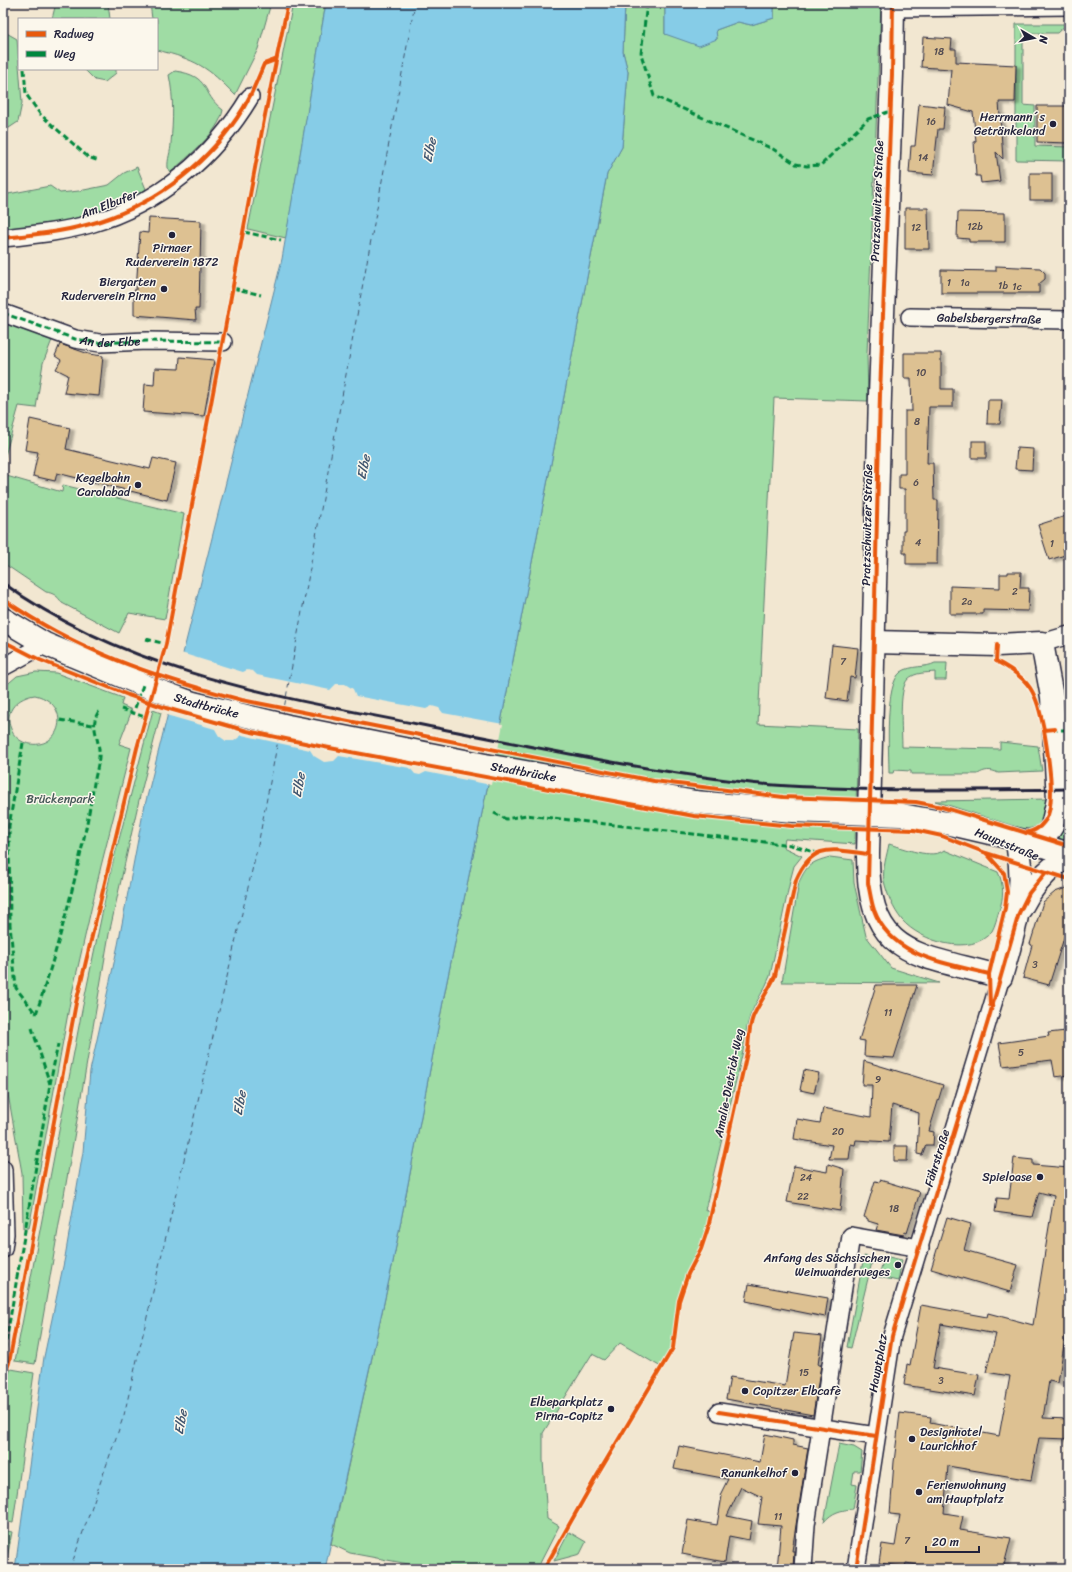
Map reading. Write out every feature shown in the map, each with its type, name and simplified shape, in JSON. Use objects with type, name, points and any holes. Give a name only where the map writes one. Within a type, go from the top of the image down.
[{"type":"street","points":[[893,5],[1069,6]]},
{"type":"street","name":"Pratzschwitzer Straße","points":[[893,5],[892,74],[880,401],[868,883],[874,910],[881,924],[893,939],[910,951],[929,958],[1001,977]]},
{"type":"street","name":"Am Elbufer","points":[[3,238],[43,234],[90,224],[132,209],[167,188],[208,154],[224,136],[250,97]]},
{"type":"street","name":"An der Elbe","points":[[3,313],[75,339],[100,343],[121,344],[147,341],[223,342]]},
{"type":"street","name":"Gabelsbergerstraße","points":[[910,317],[1069,320]]},
{"type":"street","name":"Stadtbrücke","points":[[3,619],[45,644],[151,688],[193,703],[288,726],[643,794],[739,807],[793,811],[901,815],[947,823],[969,829]]},
{"type":"street","points":[[874,642],[997,645],[1042,643],[1069,635]]},
{"type":"street","points":[[1019,913],[1021,871],[1027,847],[1048,834],[1056,815],[1058,804],[1052,697],[1042,643]]},
{"type":"street","points":[[3,667],[45,644]]},
{"type":"street","name":"Hauptstraße","points":[[969,829],[1027,847],[1065,862]]},
{"type":"street","points":[[1001,977],[1019,913],[1028,893],[1038,880],[1065,862]]},
{"type":"street","name":"Fährstraße","points":[[920,1248],[1001,977]]},
{"type":"street","points":[[3,1169],[5,1234],[3,1249]]},
{"type":"street","points":[[803,1569],[806,1525],[851,1236],[920,1248]]},
{"type":"street","name":"Hauptplatz","points":[[856,1569],[892,1336],[920,1248]]},
{"type":"street","points":[[719,1412],[876,1436]]},
{"type":"green space","points":[[56,3],[108,3],[110,18],[52,18]]},
{"type":"green space","points":[[150,3],[271,3],[258,49],[235,95],[216,77],[200,65],[182,57],[158,50],[158,18],[152,18]]},
{"type":"green space","points":[[293,3],[326,3],[286,238],[248,229]]},
{"type":"green space","points":[[625,3],[665,3],[665,34],[717,39],[716,30],[738,22],[751,25],[774,18],[774,3],[881,3],[867,354],[868,401],[774,398],[758,724],[858,729],[855,844],[785,839],[783,847],[802,856],[794,866],[790,881],[770,976],[750,1016],[705,1210],[712,1213],[701,1249],[688,1274],[679,1301],[673,1348],[661,1367],[620,1343],[604,1360],[592,1354],[543,1433],[543,1460],[547,1519],[559,1526],[537,1569],[466,1569],[458,1567],[435,1569],[350,1553],[331,1544],[393,1262],[447,981],[503,712],[607,174],[622,147],[628,72],[623,52]]},
{"type":"green space","points":[[1016,24],[1067,24],[1057,33],[1023,33],[1023,105],[1035,106],[1035,146],[1069,147],[1069,161],[1016,160]]},
{"type":"green space","points":[[3,31],[17,39],[18,70],[19,70],[22,103],[18,122],[3,132]]},
{"type":"green space","points":[[85,70],[116,70],[116,73],[105,82],[95,80]]},
{"type":"green space","points":[[175,71],[187,73],[200,81],[216,104],[223,110],[216,127],[209,136],[171,172],[168,165],[173,118],[172,93],[169,75]]},
{"type":"green space","points":[[137,167],[146,189],[130,201],[38,230],[3,233],[3,195],[50,186],[60,193],[109,185],[124,173]]},
{"type":"green space","points":[[3,320],[52,340],[43,363],[36,408],[19,406],[3,463]]},
{"type":"green space","points":[[3,475],[62,492],[63,485],[184,514],[165,619],[129,613],[119,633],[62,603],[55,595],[46,592],[3,563]]},
{"type":"green space","points":[[935,663],[947,663],[946,680],[935,680],[935,672],[918,674],[908,679],[905,684],[902,701],[901,722],[902,747],[1000,749],[1000,742],[1038,746],[1042,771],[998,773],[988,770],[978,774],[911,774],[911,771],[894,770],[893,773],[889,773],[888,735],[890,704],[892,690],[896,679],[901,672],[905,670]]},
{"type":"green space","name":"Brückenpark","points":[[36,672],[56,673],[123,698],[121,705],[132,710],[119,744],[131,748],[101,866],[70,1002],[29,1228],[23,1228],[22,1173],[3,1066],[3,688],[17,676]],"holes":[[[35,695],[47,700],[55,708],[59,717],[55,735],[48,741],[38,744],[23,742],[15,736],[12,731],[9,722],[11,710],[23,698],[29,696]]]},
{"type":"green space","points":[[153,710],[161,713],[139,800],[109,934],[35,1364],[15,1361],[83,1005],[112,866]]},
{"type":"green space","points":[[1048,799],[1044,817],[1040,824],[1036,827],[1023,829],[935,801]]},
{"type":"green space","points":[[1064,811],[1069,822],[1069,843],[1056,839]]},
{"type":"green space","points":[[889,844],[925,854],[939,853],[944,850],[998,872],[1002,886],[1001,906],[992,931],[983,939],[972,944],[959,945],[946,944],[933,940],[910,928],[902,920],[893,906],[884,881],[884,867]]},
{"type":"green space","points":[[830,857],[853,860],[854,883],[866,936],[891,968],[939,983],[782,982],[799,882],[810,865]]},
{"type":"green space","points":[[864,1256],[873,1258],[851,1348],[847,1347]]},
{"type":"green space","points":[[884,1256],[902,1260],[898,1281],[879,1277]]},
{"type":"green space","points":[[11,1369],[34,1373],[13,1523],[3,1521],[3,1422],[8,1375]]},
{"type":"green space","points":[[839,1444],[854,1447],[862,1452],[860,1471],[854,1471],[852,1484],[857,1485],[853,1509],[837,1512],[824,1522]]},
{"type":"green space","points":[[3,1530],[12,1532],[5,1569],[3,1569]]},
{"type":"green space","points":[[569,1532],[586,1542],[580,1554],[554,1561]]},
{"type":"water","name":"Elbe","points":[[326,3],[625,3],[623,52],[628,72],[622,147],[607,174],[503,712],[447,981],[393,1262],[325,1569],[15,1569],[44,1357],[65,1257],[83,1152],[90,1071],[118,945],[143,813],[282,259]]},
{"type":"water","points":[[665,3],[774,3],[774,18],[751,25],[738,22],[716,30],[717,39],[699,46],[665,34]]},
{"type":"pier","points":[[181,653],[243,672],[247,670],[253,671],[257,675],[330,690],[336,684],[345,684],[353,689],[356,696],[426,709],[432,706],[439,708],[443,713],[503,724],[491,785],[426,772],[420,775],[415,774],[410,768],[339,756],[334,761],[324,762],[314,756],[310,750],[242,735],[234,741],[226,741],[219,736],[215,729],[166,715]]},
{"type":"building","points":[[923,37],[952,39],[951,49],[956,49],[956,62],[1016,65],[1015,102],[999,102],[1003,159],[996,152],[1000,181],[981,183],[980,176],[976,176],[974,141],[976,141],[973,112],[948,105],[951,69],[921,67]]},
{"type":"building","points":[[919,104],[945,107],[943,129],[938,129],[933,175],[909,173],[911,146],[915,146]]},
{"type":"building","name":"Herrmann´s Getränkeland","points":[[1037,106],[1069,106],[1069,143],[1037,142]]},
{"type":"building","points":[[1030,173],[1052,173],[1052,200],[1030,200]]},
{"type":"building","points":[[905,208],[928,208],[929,249],[905,249]]},
{"type":"building","points":[[958,212],[1005,213],[1005,242],[969,242],[969,239],[957,238]]},
{"type":"building","points":[[149,218],[201,221],[199,309],[195,309],[196,320],[134,315],[134,290],[136,290],[140,232],[148,233]]},
{"type":"building","points":[[996,266],[1040,268],[1045,273],[1045,279],[1039,284],[1039,293],[941,293],[941,270],[996,271]]},
{"type":"building","points":[[60,344],[89,354],[103,356],[99,396],[64,393],[68,375],[56,369],[61,360],[55,356]]},
{"type":"building","points":[[904,353],[941,353],[941,389],[953,389],[953,407],[929,407],[927,463],[933,463],[934,500],[938,500],[937,564],[906,564],[906,553],[903,553],[903,531],[905,531],[905,489],[899,489],[899,474],[905,474],[905,411],[912,411],[911,378],[904,378]]},
{"type":"building","points":[[180,357],[214,360],[204,416],[143,412],[145,384],[154,385],[155,368],[179,369]]},
{"type":"building","points":[[988,400],[1002,400],[1000,424],[987,424]]},
{"type":"building","points":[[30,419],[70,428],[66,449],[150,469],[153,458],[176,463],[167,500],[57,473],[55,481],[33,476],[38,452],[25,450]]},
{"type":"building","points":[[972,441],[986,441],[986,458],[972,458]]},
{"type":"building","points":[[1017,448],[1033,449],[1032,470],[1015,469]]},
{"type":"building","points":[[1069,515],[1069,545],[1063,548],[1065,555],[1049,560],[1038,525]]},
{"type":"building","points":[[1008,572],[1021,572],[1020,588],[1029,588],[1028,611],[983,610],[983,614],[950,614],[950,586],[1000,588],[1000,574],[1008,574]]},
{"type":"building","points":[[832,645],[858,648],[855,678],[850,677],[847,701],[826,698]]},
{"type":"building","points":[[1069,887],[1069,922],[1049,985],[1023,978],[1032,945],[1030,944],[1043,902],[1055,892]]},
{"type":"building","points":[[876,985],[917,985],[894,1058],[864,1056],[865,1041],[859,1040]]},
{"type":"building","points":[[1066,1031],[1069,1050],[1069,1075],[1055,1077],[1052,1060],[1003,1066],[999,1043],[1049,1036],[1048,1033]]},
{"type":"building","points":[[864,1061],[943,1085],[929,1131],[934,1132],[933,1145],[926,1145],[922,1155],[917,1154],[919,1113],[892,1105],[889,1142],[856,1140],[855,1145],[851,1144],[849,1159],[829,1159],[832,1145],[794,1139],[797,1119],[820,1123],[823,1108],[871,1117],[872,1085],[862,1085]]},
{"type":"building","points":[[804,1070],[819,1073],[814,1093],[800,1090]]},
{"type":"building","points":[[894,1146],[908,1146],[907,1161],[894,1161]]},
{"type":"building","points":[[1014,1158],[1033,1160],[1033,1165],[1069,1168],[1069,1312],[1058,1383],[1049,1381],[1043,1418],[1069,1419],[1069,1439],[1039,1438],[1031,1480],[948,1466],[944,1513],[963,1516],[960,1530],[1011,1538],[1003,1569],[941,1569],[906,1563],[905,1567],[879,1563],[882,1544],[895,1546],[900,1515],[890,1514],[900,1413],[931,1417],[930,1423],[999,1436],[1010,1376],[986,1372],[996,1334],[941,1324],[933,1368],[979,1375],[975,1396],[904,1385],[907,1364],[910,1365],[921,1305],[987,1317],[988,1313],[1033,1325],[1054,1196],[1039,1192],[1032,1217],[995,1212],[997,1198],[1009,1199]]},
{"type":"building","points":[[828,1164],[844,1169],[840,1211],[787,1202],[794,1166],[827,1172]]},
{"type":"building","points":[[880,1180],[920,1192],[907,1233],[905,1232],[904,1235],[876,1230],[878,1224],[868,1221],[868,1219],[864,1217],[875,1181],[880,1182]]},
{"type":"building","points":[[947,1217],[971,1224],[964,1250],[1018,1265],[1010,1292],[931,1269]]},
{"type":"building","points":[[749,1284],[828,1298],[825,1317],[746,1301]]},
{"type":"building","points":[[794,1333],[822,1336],[818,1365],[821,1365],[813,1415],[726,1399],[730,1377],[785,1386]]},
{"type":"building","points":[[765,1434],[793,1440],[793,1445],[808,1448],[792,1551],[794,1551],[793,1569],[777,1569],[781,1526],[758,1524],[762,1497],[741,1487],[727,1516],[752,1521],[749,1540],[729,1536],[725,1562],[682,1554],[688,1520],[717,1525],[722,1496],[720,1495],[728,1479],[674,1469],[679,1446],[760,1462]]},
{"type":"ferry route","points":[[283,714],[415,3]]},
{"type":"ferry route","points":[[70,1569],[124,1415],[258,845],[279,735]]},
{"type":"railway","points":[[3,583],[50,613],[99,638],[150,659],[202,676],[309,703],[539,748],[702,777],[771,785],[907,790],[1069,789]]},
{"type":"marked path","points":[[647,3],[641,54],[654,96],[773,149],[796,164],[807,166],[821,165],[868,119],[891,111]]},
{"type":"marked path","points":[[24,70],[26,94],[40,114],[88,157],[99,161]]},
{"type":"marked path","points":[[244,232],[281,240]]},
{"type":"marked path","points":[[233,288],[261,295]]},
{"type":"marked path","points":[[3,313],[75,339],[100,343],[147,341],[223,342]]},
{"type":"marked path","points":[[146,639],[166,644]]},
{"type":"marked path","points":[[135,708],[143,685]]},
{"type":"marked path","points":[[1067,730],[1069,696]]},
{"type":"marked path","points":[[121,709],[145,717]]},
{"type":"marked path","points":[[36,1014],[54,958],[77,871],[98,762],[99,750],[95,720],[100,710]]},
{"type":"marked path","points":[[60,720],[93,725]]},
{"type":"marked path","points":[[1052,730],[1067,730],[1069,732]]},
{"type":"marked path","points":[[23,743],[9,826],[10,925],[16,988],[36,1014]]},
{"type":"marked path","points":[[494,813],[506,819],[526,815],[791,845],[817,853]]},
{"type":"marked path","points":[[32,1028],[50,1084]]},
{"type":"marked path","points":[[3,1347],[5,1348],[58,1044]]},
{"type":"cycle path","points":[[3,1388],[5,1373],[9,1363],[76,1003],[137,748],[166,644],[264,120],[288,3]]},
{"type":"cycle path","points":[[893,3],[892,74],[880,395],[868,883],[874,910],[882,926],[893,938],[922,956],[989,974]]},
{"type":"cycle path","points":[[3,238],[58,231],[90,224],[112,217],[153,197],[191,170],[208,154],[237,118],[252,92],[264,64],[275,60]]},
{"type":"cycle path","points":[[3,599],[31,617],[88,648],[148,672],[242,700],[654,781],[783,797],[916,802],[942,807],[1069,846]]},
{"type":"cycle path","points":[[3,641],[40,660],[128,695],[166,708],[247,731],[319,746],[694,816],[792,826],[914,830],[942,836],[986,853],[1069,879]]},
{"type":"cycle path","points":[[997,645],[996,661],[1017,674],[1030,688],[1035,696],[1044,730],[1055,729]]},
{"type":"cycle path","points":[[1026,833],[1036,829],[1044,822],[1048,814],[1050,804],[1051,791],[1049,764],[1044,730]]},
{"type":"cycle path","name":"Amalie-Dietrich-Weg","points":[[544,1569],[595,1479],[673,1348],[679,1301],[688,1274],[701,1249],[708,1228],[748,1048],[749,1032],[755,1012],[775,976],[796,880],[810,859],[825,851],[834,850],[868,854]]},
{"type":"cycle path","points":[[987,854],[1004,873],[1007,892],[1005,908],[989,974],[990,1005]]},
{"type":"cycle path","points":[[856,1569],[892,1336],[988,1021],[1019,913],[1029,893],[1046,872]]},
{"type":"cycle path","points":[[719,1412],[876,1436]]},
{"type":"place","name":"Herrmann´s Getränkeland","points":[[1053,124]]},
{"type":"place","name":"Pirnaer Ruderverein 1872","points":[[172,235]]},
{"type":"place","name":"Biergarten Ruderverein Pirna","points":[[164,289]]},
{"type":"place","name":"Kegelbahn Carolabad","points":[[138,485]]},
{"type":"place","name":"Spieloase","points":[[1040,1177]]},
{"type":"place","name":"Anfang des Sächsischen Weinwanderweges","points":[[898,1265]]},
{"type":"place","name":"Copitzer Elbcafè","points":[[745,1391]]},
{"type":"place","name":"Elbeparkplatz Pirna-Copitz","points":[[611,1409]]},
{"type":"place","name":"Designhotel Laurichhof","points":[[912,1439]]},
{"type":"place","name":"Ranunkelhof","points":[[795,1473]]},
{"type":"place","name":"Ferienwohnung am Hauptplatz","points":[[919,1492]]}]
